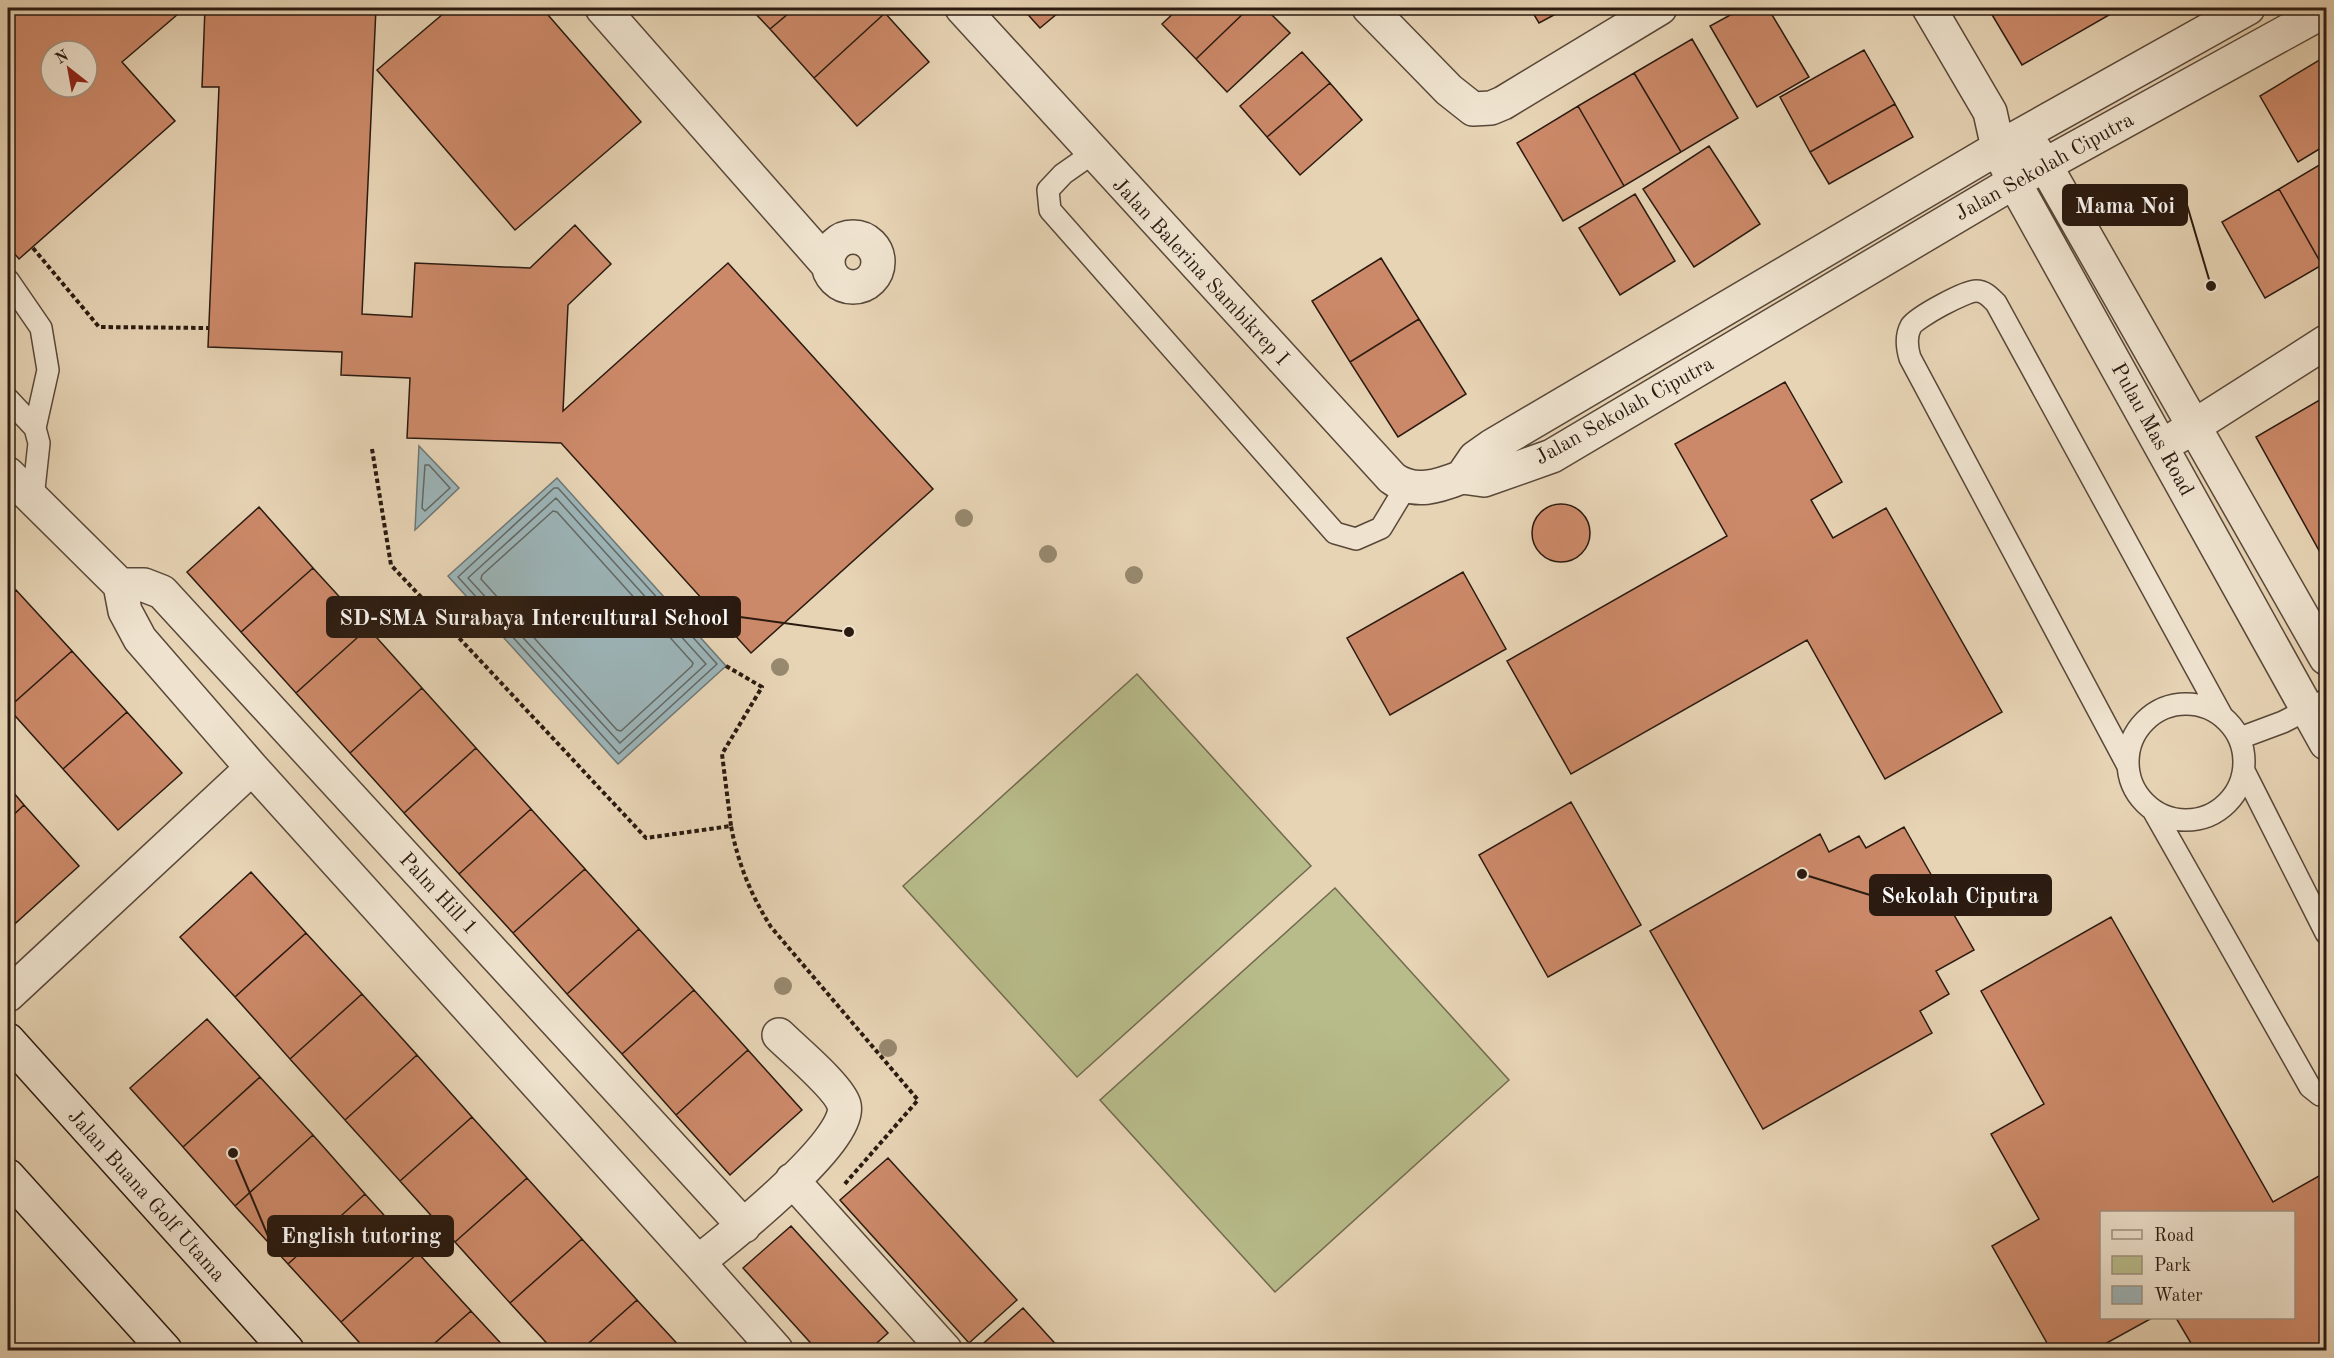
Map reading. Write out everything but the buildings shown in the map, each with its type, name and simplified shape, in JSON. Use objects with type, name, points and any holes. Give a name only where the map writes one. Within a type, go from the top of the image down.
[{"type":"street","points":[[602,8],[828,265]]},
{"type":"street","name":"Jalan Balerina Sambikrep I","points":[[962,8],[1392,478],[1398,483],[1407,485]]},
{"type":"street","points":[[1369,8],[1449,90],[1473,109],[1480,110],[1503,103],[1660,8]]},
{"type":"street","name":"Pulau Mas Road","points":[[1929,8],[1990,112],[2011,141],[2045,165],[2326,658]]},
{"type":"street","name":"Jalan Sekolah Ciputra","points":[[2248,8],[2011,141],[1491,446],[1475,458],[1462,477],[1484,480],[1552,456],[2014,182],[2326,9]]},
{"type":"street","name":"Pulau Mas Road","points":[[2011,141],[2014,182],[2162,446],[2317,704],[2326,742]]},
{"type":"street","points":[[2162,446],[2326,342]]},
{"type":"street","points":[[1407,485],[1432,489],[1462,477]]},
{"type":"street","points":[[18,484],[120,585],[125,611],[140,639],[252,768],[776,1350]]},
{"type":"street","name":"Palm Hill 1","points":[[120,585],[144,585],[162,592],[744,1226]]},
{"type":"street","points":[[8,995],[252,768]]},
{"type":"street","points":[[698,1262],[744,1226],[822,1151],[844,1118],[844,1105],[837,1092],[779,1035]]},
{"type":"street","name":"Jalan Buana Golf Utama","points":[[8,1040],[287,1350]]},
{"type":"street","points":[[8,1176],[165,1350]]},
{"type":"street","points":[[792,1180],[945,1350]]},
{"type":"lane","points":[[1093,153],[1063,174],[1048,190],[1050,210],[1335,533],[1356,539],[1381,528],[1407,485]]},
{"type":"lane","points":[[8,280],[40,328],[48,370],[35,428],[39,443],[18,484]]},
{"type":"lane","points":[[1976,291],[1987,294],[1996,303],[2222,716],[2240,738],[2244,754],[2244,771],[2237,789],[2225,805],[2209,815],[2190,820],[2170,818],[2153,810],[2140,798],[2132,783],[2128,766],[1910,358],[1907,348],[1908,335],[1911,326],[1918,319],[1976,291]]},
{"type":"lane","points":[[8,399],[35,428]]},
{"type":"lane","points":[[2128,766],[2130,747],[2134,738],[2151,716],[2168,707],[2186,704],[2205,707],[2222,716]]},
{"type":"lane","points":[[2240,738],[2283,722],[2317,704]]},
{"type":"lane","points":[[2244,771],[2326,933]]},
{"type":"lane","points":[[2153,810],[2310,1088],[2320,1095],[2326,1094]]},
{"type":"path","points":[[33,248],[99,327],[208,328]]},
{"type":"path","points":[[372,449],[391,564],[646,838],[731,826]]},
{"type":"path","points":[[726,666],[762,687],[722,753],[737,856],[753,897],[771,927],[918,1100],[821,1211]]},
{"type":"green space","points":[[1137,674],[1311,866],[1077,1077],[903,886]]},
{"type":"green space","points":[[1335,888],[1509,1080],[1275,1292],[1100,1100]]},
{"type":"water","points":[[419,446],[459,488],[415,530]]},
{"type":"water","points":[[557,478],[726,666],[618,764],[448,576]]},
{"type":"place","name":"Mama Noi","points":[[2211,286]]},
{"type":"place","name":"SD-SMA Surabaya Intercultural School","points":[[849,632]]},
{"type":"place","name":"Sekolah Ciputra","points":[[1802,874]]},
{"type":"place","name":"English tutoring","points":[[233,1153]]}]
